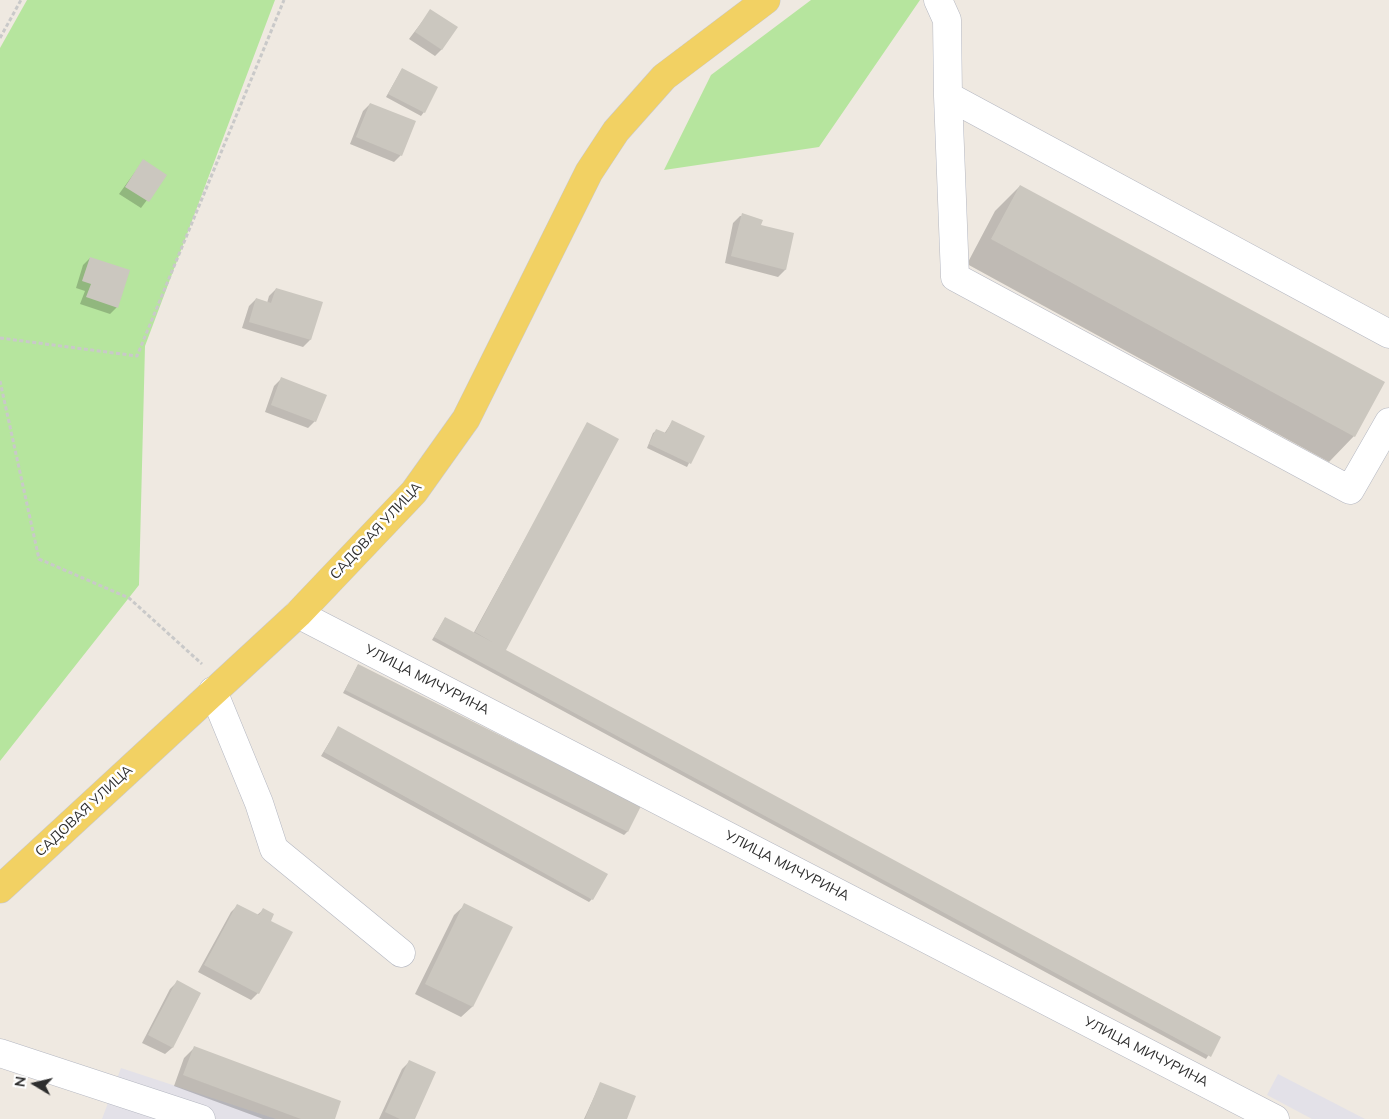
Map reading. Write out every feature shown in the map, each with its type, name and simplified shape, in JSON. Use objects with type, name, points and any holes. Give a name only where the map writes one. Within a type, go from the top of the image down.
[{"type":"main road","name":"САДОВАЯ УЛИЦА","points":[[0,889],[298,614],[414,492],[466,419],[589,172],[616,131],[664,77],[766,0]]},
{"type":"street","points":[[938,0],[947,20],[955,277],[1350,490],[1389,422]]},
{"type":"street","points":[[948,96],[1389,334]]},
{"type":"street","name":"УЛИЦА МИЧУРИНА","points":[[298,614],[1275,1119]]},
{"type":"street","points":[[218,687],[274,849],[401,953]]},
{"type":"street","points":[[0,1052],[201,1119]]},
{"type":"path","points":[[0,38],[21,0]]},
{"type":"path","points":[[0,338],[137,356],[284,0]]},
{"type":"path","points":[[0,381],[39,558],[128,598],[218,687]]},
{"type":"shaded area","points":[[121,1068],[276,1119],[102,1119]]},
{"type":"shaded area","points":[[1278,1074],[1365,1119],[1312,1119],[1267,1095]]},
{"type":"green space","points":[[27,0],[275,0],[145,346],[139,585],[0,761],[0,48]]},
{"type":"green space","points":[[811,0],[920,0],[819,147],[664,170],[711,75]]},
{"type":"building","points":[[430,9],[458,27],[442,50],[415,32]]},
{"type":"building","points":[[402,68],[438,87],[425,113],[388,94]]},
{"type":"building","points":[[370,103],[416,121],[402,156],[356,137]]},
{"type":"building","points":[[143,159],[167,175],[149,202],[125,187]]},
{"type":"building","points":[[1020,185],[1385,382],[1355,437],[991,239]]},
{"type":"building","points":[[742,213],[763,220],[761,225],[794,233],[786,270],[731,256]]},
{"type":"building","points":[[90,257],[130,270],[118,308],[86,297],[91,284],[82,281]]},
{"type":"building","points":[[276,288],[323,302],[311,340],[249,322],[256,298],[271,303]]},
{"type":"building","points":[[281,377],[327,395],[316,422],[271,405]]},
{"type":"building","points":[[672,420],[705,436],[691,464],[649,444],[656,429],[666,433]]},
{"type":"building","points":[[587,422],[619,439],[506,650],[1221,1037],[1211,1057],[434,637],[445,617],[494,643],[475,632]]},
{"type":"building","points":[[358,664],[641,806],[628,832],[345,690]]},
{"type":"building","points":[[338,726],[608,874],[593,900],[324,752]]},
{"type":"building","points":[[464,903],[513,927],[473,1007],[425,984]]},
{"type":"building","points":[[237,904],[259,915],[263,908],[274,914],[271,921],[293,932],[259,994],[204,965]]},
{"type":"building","points":[[177,980],[201,993],[173,1048],[148,1035]]},
{"type":"building","points":[[194,1046],[341,1101],[335,1119],[301,1119],[183,1075]]},
{"type":"building","points":[[409,1060],[436,1072],[415,1119],[400,1119],[385,1112]]},
{"type":"building","points":[[600,1082],[636,1096],[627,1119],[585,1119]]}]
